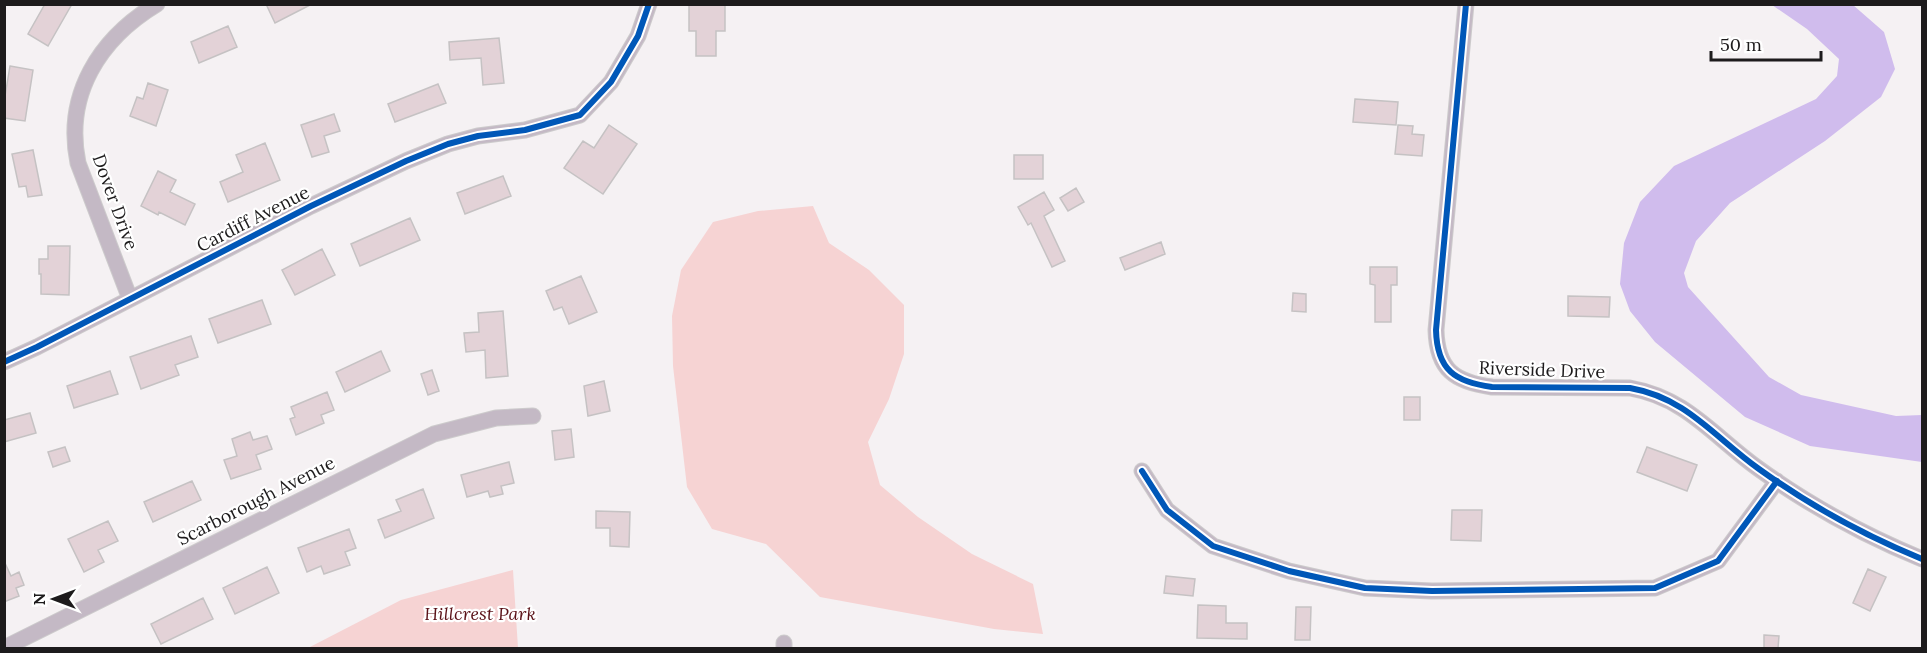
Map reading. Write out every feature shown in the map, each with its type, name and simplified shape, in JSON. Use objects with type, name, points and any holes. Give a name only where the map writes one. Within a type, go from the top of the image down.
[{"type":"street","name":"Dover Drive","points":[[130,299],[78,163],[74,118],[87,75],[104,50],[136,18],[157,4]]},
{"type":"street","name":"Cardiff Avenue","points":[[4,362],[37,348],[311,206],[406,161],[448,144],[478,136],[525,130],[579,115],[612,82],[638,36],[649,4]]},
{"type":"street","name":"Riverside Drive","points":[[1466,4],[1436,330],[1436,345],[1440,359],[1449,371],[1461,380],[1476,385],[1620,388],[1648,391],[1666,398],[1683,408],[1777,481],[1876,538],[1923,559]]},
{"type":"street","name":"Scarborough Avenue","points":[[4,648],[26,644],[427,437],[496,418],[533,416]]},
{"type":"street","points":[[1142,471],[1167,510],[1213,546],[1289,571],[1365,588],[1432,591],[1655,588],[1718,561],[1777,481]]},
{"type":"green space","points":[[813,206],[829,243],[869,270],[904,305],[904,354],[889,399],[868,442],[880,485],[918,517],[972,554],[1033,584],[1043,634],[994,629],[820,597],[766,544],[712,529],[687,487],[673,366],[672,316],[681,270],[713,222],[758,211]]},
{"type":"green space","name":"Hillcrest Park","points":[[513,570],[518,648],[308,648],[401,600]]},
{"type":"shaded area","points":[[1772,5],[1853,5],[1884,32],[1895,69],[1881,97],[1825,141],[1730,203],[1696,241],[1684,273],[1688,287],[1769,377],[1801,395],[1896,416],[1922,415],[1922,462],[1810,446],[1745,417],[1655,342],[1630,311],[1620,284],[1624,243],[1640,202],[1674,166],[1816,99],[1837,76],[1839,59],[1807,29]]},
{"type":"building","points":[[45,4],[72,4],[48,46],[28,34]]},
{"type":"building","points":[[266,4],[312,4],[275,23]]},
{"type":"building","points":[[689,4],[725,4],[725,31],[716,31],[716,56],[696,56],[696,31],[689,31]]},
{"type":"building","points":[[228,26],[237,47],[199,63],[191,42]]},
{"type":"building","points":[[499,38],[504,83],[483,85],[481,58],[450,60],[449,42]]},
{"type":"building","points":[[10,66],[33,70],[25,121],[4,118],[4,102]]},
{"type":"building","points":[[148,83],[168,90],[156,126],[130,116],[137,97],[143,99]]},
{"type":"building","points":[[438,84],[446,103],[395,122],[388,104]]},
{"type":"building","points":[[1355,99],[1398,102],[1396,125],[1353,122]]},
{"type":"building","points":[[334,114],[340,131],[324,136],[329,152],[312,157],[301,125]]},
{"type":"building","points":[[609,125],[637,144],[603,194],[564,168],[583,141],[594,148]]},
{"type":"building","points":[[1398,125],[1413,126],[1412,134],[1424,135],[1422,156],[1395,154]]},
{"type":"building","points":[[265,143],[280,180],[228,202],[220,182],[243,172],[236,155]]},
{"type":"building","points":[[33,150],[42,195],[28,197],[26,186],[19,187],[12,154]]},
{"type":"building","points":[[1014,155],[1043,155],[1043,179],[1014,179]]},
{"type":"building","points":[[158,171],[176,180],[170,192],[195,204],[185,225],[141,206]]},
{"type":"building","points":[[503,176],[511,196],[465,214],[457,193]]},
{"type":"building","points":[[1076,188],[1084,202],[1068,211],[1060,198]]},
{"type":"building","points":[[1044,192],[1054,210],[1044,216],[1065,261],[1052,267],[1031,223],[1028,225],[1018,207]]},
{"type":"building","points":[[410,218],[420,240],[360,266],[351,244]]},
{"type":"building","points":[[1161,242],[1165,254],[1125,270],[1120,258]]},
{"type":"building","points":[[48,246],[70,246],[69,295],[41,294],[39,259],[48,259]]},
{"type":"building","points":[[322,249],[335,275],[295,295],[282,270]]},
{"type":"building","points":[[1370,267],[1397,267],[1397,285],[1391,285],[1391,322],[1375,322],[1375,285],[1370,284]]},
{"type":"building","points":[[581,276],[597,312],[569,324],[562,307],[554,310],[546,291]]},
{"type":"building","points":[[1293,293],[1306,294],[1306,312],[1292,311]]},
{"type":"building","points":[[1568,296],[1610,297],[1609,317],[1568,316]]},
{"type":"building","points":[[262,300],[271,324],[218,343],[209,319]]},
{"type":"building","points":[[503,311],[508,376],[486,378],[485,350],[466,352],[464,333],[479,332],[478,313]]},
{"type":"building","points":[[191,336],[198,357],[175,365],[179,375],[141,389],[130,357]]},
{"type":"building","points":[[381,351],[390,371],[345,392],[336,372]]},
{"type":"building","points":[[432,370],[439,391],[428,395],[421,374]]},
{"type":"building","points":[[110,371],[118,394],[74,408],[67,386]]},
{"type":"building","points":[[604,381],[610,411],[588,416],[584,386]]},
{"type":"building","points":[[327,392],[334,410],[321,415],[324,423],[296,435],[290,419],[295,417],[291,407]]},
{"type":"building","points":[[1404,397],[1420,397],[1420,420],[1404,420]]},
{"type":"building","points":[[30,413],[36,433],[4,442],[4,420]]},
{"type":"building","points":[[571,429],[574,457],[555,460],[552,431]]},
{"type":"building","points":[[250,432],[253,440],[267,436],[272,449],[256,455],[261,469],[231,479],[224,460],[237,456],[232,439]]},
{"type":"building","points":[[65,447],[70,461],[53,467],[48,452]]},
{"type":"building","points":[[1647,447],[1697,465],[1687,491],[1637,472]]},
{"type":"building","points":[[509,462],[514,483],[501,486],[503,494],[490,497],[488,491],[467,497],[461,475]]},
{"type":"building","points":[[192,481],[201,500],[153,522],[144,502]]},
{"type":"building","points":[[423,489],[434,518],[385,538],[378,520],[401,511],[396,500]]},
{"type":"building","points":[[1452,510],[1482,510],[1481,541],[1451,540]]},
{"type":"building","points":[[596,511],[630,512],[629,547],[610,546],[610,528],[596,528]]},
{"type":"building","points":[[108,521],[118,541],[98,550],[104,562],[84,572],[68,539]]},
{"type":"building","points":[[349,529],[356,548],[345,552],[350,565],[324,574],[321,566],[307,572],[298,548]]},
{"type":"building","points":[[4,561],[11,576],[19,572],[24,585],[16,588],[19,596],[4,602]]},
{"type":"building","points":[[267,567],[279,593],[235,614],[223,588]]},
{"type":"building","points":[[1868,569],[1886,577],[1870,611],[1853,603]]},
{"type":"building","points":[[1166,576],[1195,579],[1193,596],[1164,593]]},
{"type":"building","points":[[203,598],[213,619],[161,644],[151,624]]},
{"type":"building","points":[[1198,605],[1226,606],[1226,623],[1247,623],[1247,639],[1197,638]]},
{"type":"building","points":[[1296,607],[1311,607],[1310,640],[1295,640]]},
{"type":"building","points":[[1764,635],[1779,636],[1778,648],[1764,648]]},
{"type":"cycle path","points":[[4,362],[311,206],[406,161],[448,144],[478,136],[525,130],[580,115],[611,82],[638,36],[649,4]]},
{"type":"cycle path","points":[[1466,4],[1436,330],[1437,344],[1444,364],[1458,377],[1479,385],[1630,388],[1668,400],[1699,420],[1743,457],[1798,495],[1859,530],[1922,559]]},
{"type":"cycle path","points":[[1142,471],[1167,510],[1213,546],[1289,571],[1365,588],[1432,591],[1655,588],[1718,561],[1777,481]]}]
